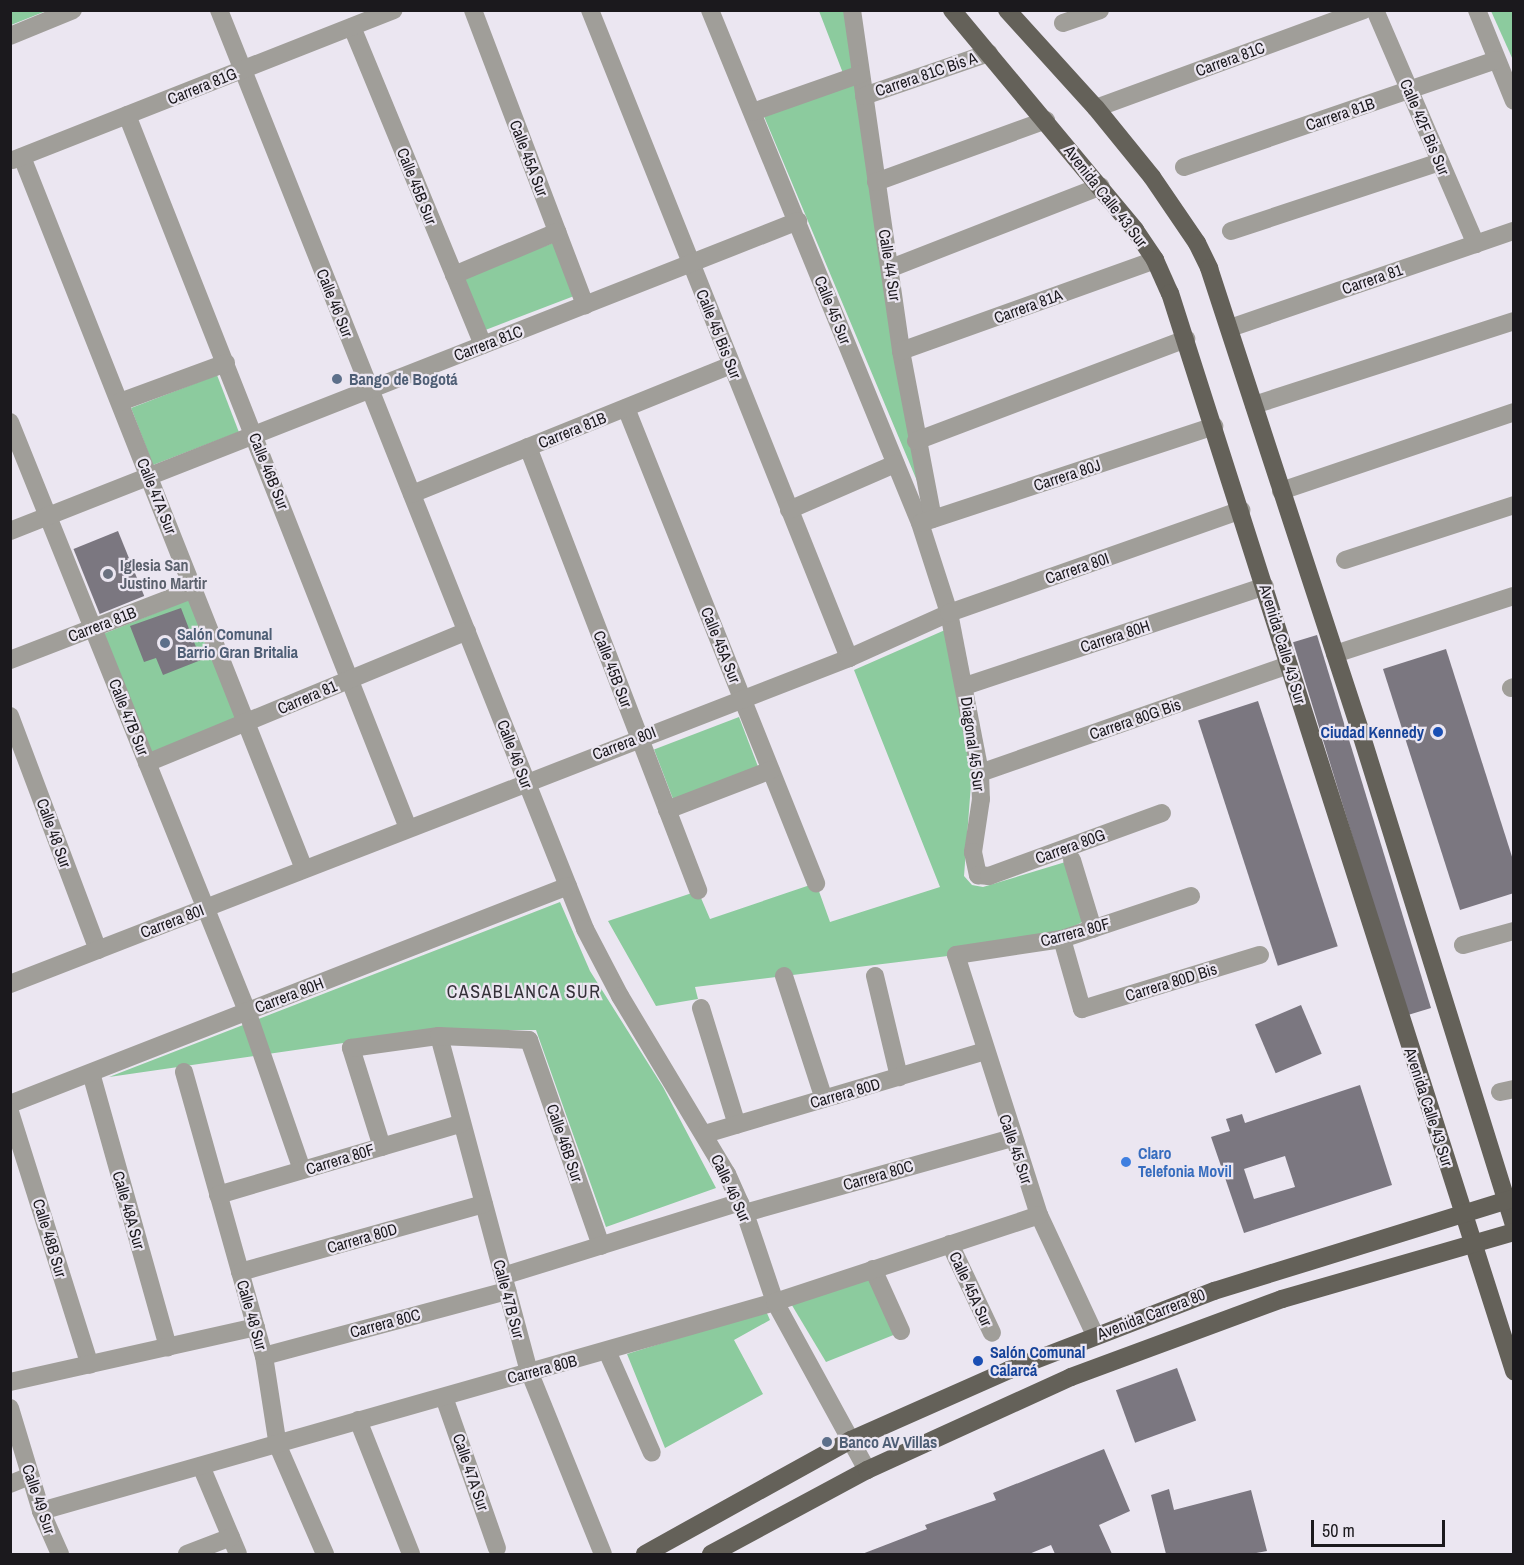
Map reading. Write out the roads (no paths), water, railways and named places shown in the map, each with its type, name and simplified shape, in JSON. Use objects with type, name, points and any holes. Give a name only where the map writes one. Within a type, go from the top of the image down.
[{"type":"main road","name":"Avenida Calle 43 Sur","points":[[952,10],[1101,186],[1155,260],[1186,339],[1514,1371]]},
{"type":"main road","points":[[1007,10],[1096,108],[1152,177],[1197,243],[1230,328],[1510,1199],[1514,1225]]},
{"type":"main road","name":"Avenida Carrera 80","points":[[645,1554],[851,1440],[1095,1335],[1313,1257],[1510,1199]]},
{"type":"main road","name":"Avenida Carrera 80","points":[[711,1554],[867,1470],[1071,1377],[1197,1328],[1514,1232]]},
{"type":"street","points":[[10,36],[73,10]]},
{"type":"street","name":"Calle 46 Sur","points":[[219,10],[585,929],[620,996],[705,1134],[743,1207],[775,1302],[867,1470]]},
{"type":"street","name":"Carrera 81G","points":[[16,159],[394,10]]},
{"type":"street","name":"Calle 45A Sur","points":[[473,10],[585,305]]},
{"type":"street","name":"Calle 45 Bis Sur","points":[[590,10],[849,658]]},
{"type":"street","name":"Calle 45 Sur","points":[[710,10],[798,221],[895,464],[926,521],[949,613]]},
{"type":"street","name":"Calle 44 Sur","points":[[852,10],[926,521]]},
{"type":"street","points":[[1063,23],[1100,10]]},
{"type":"street","name":"Carrera 81C","points":[[1096,108],[1364,10]]},
{"type":"street","name":"Calle 42F Bis Sur","points":[[1375,10],[1476,244]]},
{"type":"street","points":[[1477,10],[1514,101]]},
{"type":"street","name":"Calle 45B Sur","points":[[352,27],[483,345]]},
{"type":"street","name":"Carrera 81C Bis A","points":[[864,96],[989,53]]},
{"type":"street","name":"Carrera 81B","points":[[1184,167],[1496,60]]},
{"type":"street","name":"Carrera 81C Bis A","points":[[753,112],[861,74]]},
{"type":"street","name":"Calle 46B Sur","points":[[127,115],[408,828]]},
{"type":"street","points":[[876,182],[1046,120]]},
{"type":"street","name":"Calle 47A Sur","points":[[16,159],[120,402],[304,869]]},
{"type":"street","points":[[1232,231],[1440,162]]},
{"type":"street","points":[[891,268],[1101,186]]},
{"type":"street","name":"Carrera 81C","points":[[10,531],[798,221]]},
{"type":"street","name":"Carrera 81","points":[[1230,328],[1514,231]]},
{"type":"street","points":[[454,275],[557,232]]},
{"type":"street","name":"Carrera 81A","points":[[901,351],[1155,260]]},
{"type":"street","points":[[1254,405],[1514,321]]},
{"type":"street","points":[[916,441],[1186,339]]},
{"type":"street","points":[[120,402],[225,363]]},
{"type":"street","name":"Carrera 81B","points":[[412,494],[732,365]]},
{"type":"street","name":"Calle 45A Sur","points":[[626,408],[816,883]]},
{"type":"street","points":[[1281,491],[1514,412]]},
{"type":"street","name":"Calle 47B Sur","points":[[10,422],[247,1011]]},
{"type":"street","name":"Carrera 80J","points":[[926,521],[1214,426]]},
{"type":"street","name":"Calle 45B Sur","points":[[528,447],[699,891]]},
{"type":"street","points":[[789,510],[895,464]]},
{"type":"street","points":[[1346,560],[1514,505]]},
{"type":"street","name":"Carrera 80I","points":[[10,984],[849,658],[949,613],[1241,510]]},
{"type":"street","name":"Carrera 80H","points":[[965,686],[1264,586]]},
{"type":"street","name":"Carrera 81B","points":[[10,660],[194,589]]},
{"type":"street","points":[[1335,654],[1514,596]]},
{"type":"street","name":"Diagonal 45 Sur","points":[[949,613],[980,772],[981,799],[973,852],[978,874]]},
{"type":"street","name":"Carrera 81","points":[[147,764],[467,631]]},
{"type":"street","name":"Carrera 80G Bis","points":[[980,772],[1289,665]]},
{"type":"street","name":"Calle 48 Sur","points":[[10,716],[98,950]]},
{"type":"street","points":[[667,810],[771,770]]},
{"type":"street","name":"Carrera 80G","points":[[978,874],[989,876],[1162,813]]},
{"type":"street","points":[[1072,860],[1093,929]]},
{"type":"street","name":"Carrera 80H","points":[[10,1104],[568,886]]},
{"type":"street","name":"Carrera 80F","points":[[956,955],[1062,939],[1191,896]]},
{"type":"street","points":[[1463,945],[1514,931]]},
{"type":"street","name":"Carrera 80D Bis","points":[[1062,939],[1082,1009],[1260,955]]},
{"type":"street","name":"Calle 45 Sur","points":[[956,955],[1011,1138],[1039,1215],[1095,1335]]},
{"type":"street","points":[[784,976],[824,1099]]},
{"type":"street","points":[[875,976],[899,1077]]},
{"type":"street","points":[[701,1008],[737,1125]]},
{"type":"street","points":[[247,1011],[302,1170]]},
{"type":"street","points":[[382,1147],[351,1048],[439,1036]]},
{"type":"street","name":"Calle 46B Sur","points":[[439,1036],[529,1040],[601,1245]]},
{"type":"street","name":"Calle 47B Sur","points":[[439,1036],[529,1371],[603,1554]]},
{"type":"street","name":"Carrera 80D","points":[[705,1134],[985,1051]]},
{"type":"street","name":"Calle 48 Sur","points":[[184,1072],[264,1356],[278,1446],[325,1554]]},
{"type":"street","name":"Calle 48A Sur","points":[[91,1073],[168,1347]]},
{"type":"street","name":"Calle 48B Sur","points":[[10,1112],[90,1365]]},
{"type":"street","name":"Carrera 80F","points":[[218,1196],[462,1123]]},
{"type":"street","name":"Carrera 80C","points":[[264,1356],[505,1283],[601,1245],[1011,1138]]},
{"type":"street","name":"Carrera 80D","points":[[240,1272],[484,1204]]},
{"type":"street","name":"Carrera 80B","points":[[41,1511],[278,1446],[358,1420],[775,1302],[1039,1215]]},
{"type":"street","name":"Calle 45A Sur","points":[[950,1244],[992,1333]]},
{"type":"street","points":[[873,1269],[901,1331]]},
{"type":"street","points":[[10,1382],[256,1327]]},
{"type":"street","points":[[607,1351],[652,1453]]},
{"type":"street","name":"Calle 47A Sur","points":[[444,1397],[497,1548]]},
{"type":"street","name":"Calle 49 Sur","points":[[10,1408],[41,1511],[60,1554]]},
{"type":"street","points":[[358,1420],[411,1554]]},
{"type":"street","points":[[201,1466],[238,1554]]},
{"type":"street","points":[[10,1484],[30,1476]]},
{"type":"street","points":[[187,1554],[231,1537]]},
{"type":"place","name":"Bango de Bogotá","points":[[337,379]]},
{"type":"place","name":"Iglesia San Justino Martir","points":[[108,574]]},
{"type":"place","name":"Salón Comunal Barrio Gran Britalia","points":[[165,643]]},
{"type":"place","name":"Ciudad Kennedy","points":[[1438,732]]},
{"type":"place","name":"Claro Telefonia Movil","points":[[1126,1162]]},
{"type":"place","name":"Salón Comunal Calarcá","points":[[978,1361]]},
{"type":"place","name":"Banco AV Villas","points":[[827,1442]]},
{"type":"district","name":"CASABLANCA SUR","points":[[524,992]]}]
